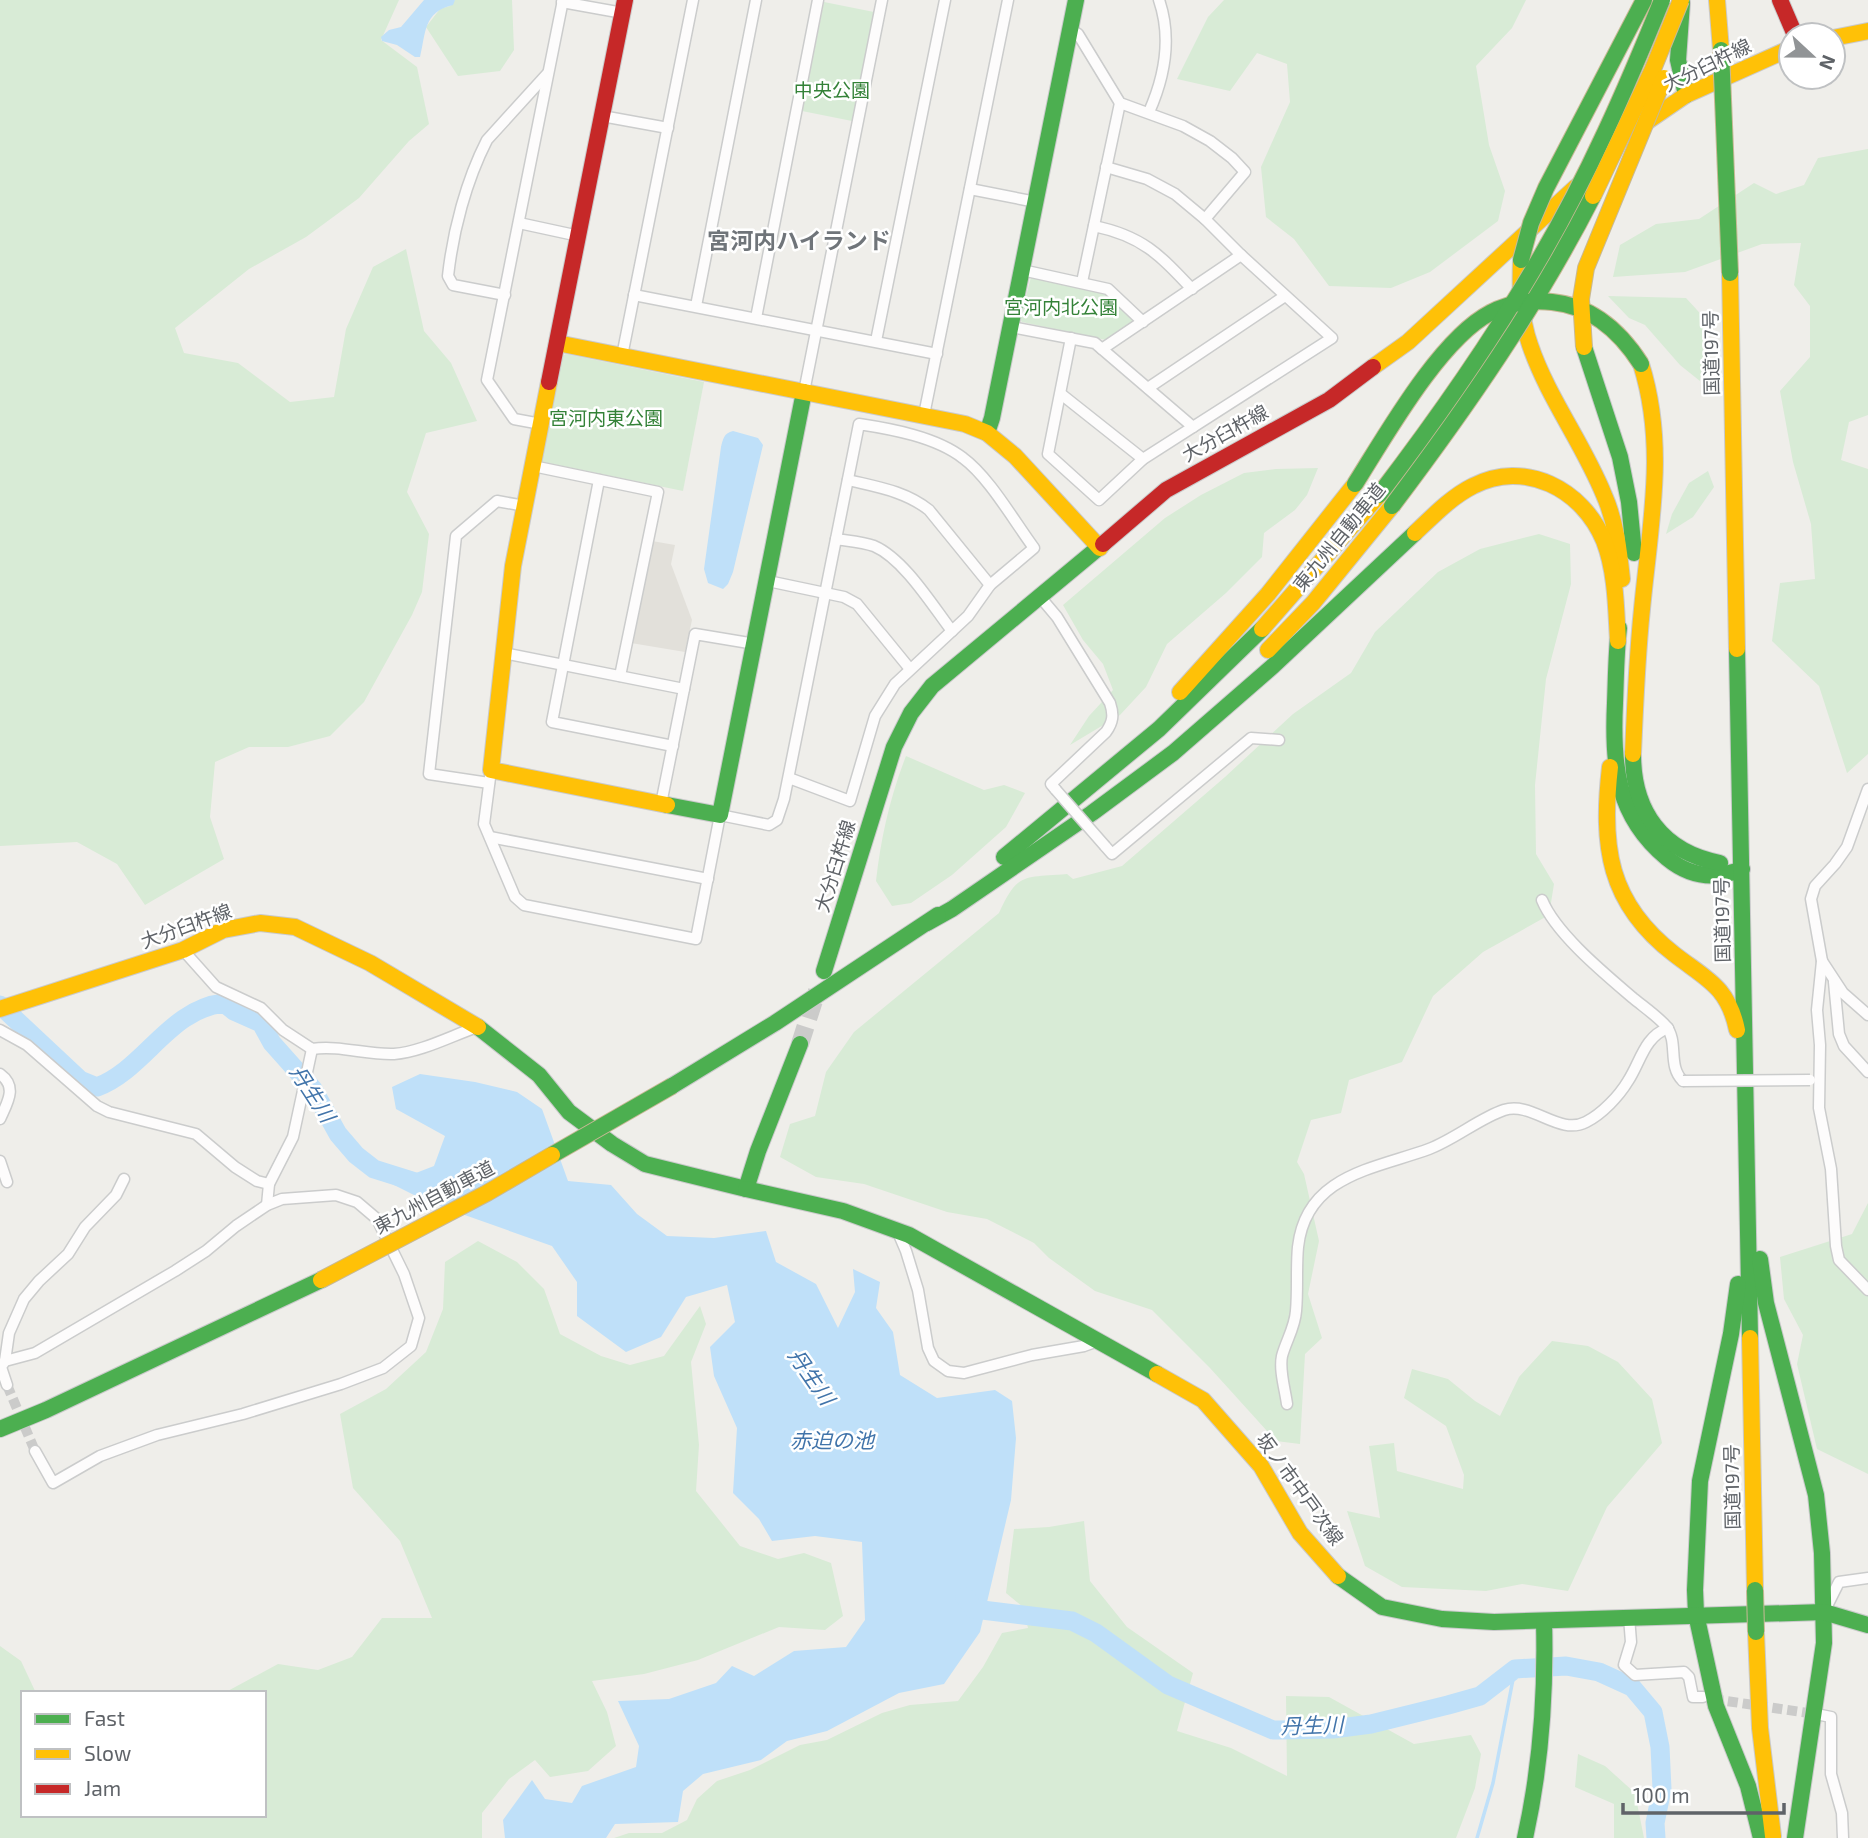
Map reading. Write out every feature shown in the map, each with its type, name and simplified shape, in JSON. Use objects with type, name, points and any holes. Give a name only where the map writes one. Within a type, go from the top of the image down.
[{"type":"main road","points":[[987,433],[1011,327],[1076,0]]},
{"type":"main road","points":[[1644,0],[1542,198],[1521,260],[1520,298],[1525,329],[1535,362],[1551,396],[1601,482],[1618,531],[1623,566],[1613,744],[1606,796],[1604,835],[1607,852],[1617,884],[1633,912],[1654,937],[1676,956],[1708,977],[1724,993],[1737,1025],[1746,1112]]},
{"type":"main road","name":"東九州自動車道","points":[[0,1429],[46,1410],[321,1280],[487,1194],[672,1086],[775,1023],[865,961],[989,869],[1136,749],[1219,673],[1299,591],[1379,495],[1460,386],[1522,288],[1584,176],[1618,106],[1662,0]]},
{"type":"main road","points":[[1681,0],[1678,60],[1685,95]]},
{"type":"main road","name":"東九州自動車道","points":[[865,961],[926,923],[1103,792],[1215,700],[1272,647],[1313,603],[1392,506],[1475,395],[1552,273],[1606,172],[1649,79],[1681,0]]},
{"type":"main road","points":[[1639,642],[1632,524],[1626,479],[1584,347],[1581,299],[1586,268],[1658,92],[1690,0]]},
{"type":"main road","name":"国道197号","points":[[1717,0],[1730,273],[1756,1632],[1760,1728],[1773,1838]]},
{"type":"main road","points":[[1780,0],[1789,21]]},
{"type":"main road","points":[[624,7],[513,566],[490,777],[720,816],[804,392]]},
{"type":"main road","points":[[1847,35],[1868,31]]},
{"type":"main road","name":"大分臼杵線","points":[[824,971],[894,747],[911,713],[932,686],[1041,598],[1166,490],[1329,400],[1408,342],[1651,117],[1685,95],[1777,54]]},
{"type":"main road","points":[[1054,816],[1171,702],[1236,632],[1300,556],[1354,484],[1442,354],[1466,328],[1503,307],[1540,301],[1577,307],[1603,319],[1633,350],[1641,364],[1654,408],[1656,473],[1639,642],[1635,783],[1642,805],[1655,825],[1686,855],[1742,869]]},
{"type":"main road","points":[[557,343],[965,424],[987,433],[1015,457],[1100,548]]},
{"type":"main road","points":[[926,923],[952,909],[1121,792],[1172,753],[1436,513],[1481,481],[1508,474],[1536,477],[1564,490],[1587,512],[1603,540],[1612,572],[1618,640]]},
{"type":"main road","points":[[1686,855],[1707,859],[1716,857],[1728,849],[1732,842],[1731,743],[1738,670]]},
{"type":"main road","points":[[1613,744],[1615,767],[1623,796],[1638,824],[1665,857],[1684,870],[1705,876],[1725,876],[1742,869]]},
{"type":"main road","name":"大分臼杵線","points":[[4,1004],[132,968],[183,950],[223,930],[260,923],[295,927],[370,963],[477,1027],[538,1075],[569,1112],[612,1144],[645,1164],[746,1189]]},
{"type":"main road","points":[[746,1189],[800,1044]]},
{"type":"main road","points":[[1747,1181],[1766,1303],[1816,1496],[1822,1553],[1824,1643],[1795,1838]]},
{"type":"main road","points":[[1747,1181],[1734,1315],[1700,1481],[1696,1537],[1696,1615],[1716,1706],[1748,1787],[1761,1838]]},
{"type":"main road","name":"坂ノ市中戸次線","points":[[746,1189],[843,1211],[909,1235],[1203,1400],[1261,1466],[1300,1533],[1342,1579],[1382,1607],[1442,1619],[1544,1621],[1824,1612],[1868,1625]]},
{"type":"main road","points":[[1525,1838],[1536,1780],[1546,1653],[1544,1621]]},
{"type":"street","points":[[622,356],[693,0]]},
{"type":"street","points":[[696,306],[756,0]]},
{"type":"street","points":[[756,318],[818,0]]},
{"type":"street","points":[[804,392],[882,0]]},
{"type":"street","points":[[876,341],[945,0]]},
{"type":"street","points":[[924,415],[1008,0]]},
{"type":"street","points":[[1149,112],[1162,85],[1164,68],[1165,16],[1159,0]]},
{"type":"street","points":[[541,424],[514,419],[487,380],[547,74],[562,1],[624,7]]},
{"type":"street","points":[[1070,29],[1078,34],[1120,103],[1183,126],[1233,158],[1245,172],[1205,219]]},
{"type":"street","points":[[505,295],[453,285],[448,276],[457,224],[487,140],[547,74]]},
{"type":"street","points":[[1082,282],[1120,103]]},
{"type":"street","points":[[603,116],[668,128]]},
{"type":"street","points":[[1071,338],[1048,454],[1099,500],[1143,459],[1332,338],[1205,219],[1163,186],[1106,167]]},
{"type":"street","points":[[970,189],[1035,202]]},
{"type":"street","points":[[519,223],[579,236]]},
{"type":"street","points":[[1094,226],[1120,232],[1146,244],[1192,289]]},
{"type":"street","points":[[1102,349],[1241,255]]},
{"type":"street","points":[[1022,270],[1101,286],[1113,292],[1143,322]]},
{"type":"street","points":[[634,295],[936,354]]},
{"type":"street","points":[[1148,388],[1285,296]]},
{"type":"street","points":[[1011,327],[1095,343],[1193,427]]},
{"type":"street","points":[[1061,394],[1143,459]]},
{"type":"street","points":[[525,506],[497,501],[456,536],[429,774],[490,777],[484,824],[515,897],[524,905],[696,939],[720,816],[769,825],[777,820],[789,778],[859,424],[942,445],[962,457],[982,478],[1034,548],[990,585],[968,616],[895,684],[875,716],[850,801],[789,778]]},
{"type":"street","points":[[533,466],[658,492],[620,676]]},
{"type":"street","points":[[599,480],[552,722],[673,746]]},
{"type":"street","points":[[848,480],[891,490],[918,500],[990,585]]},
{"type":"street","points":[[836,538],[873,546],[887,554],[908,575],[952,631]]},
{"type":"street","points":[[768,581],[844,597],[858,604],[910,669]]},
{"type":"street","points":[[1041,598],[1057,617],[1085,667],[1110,703],[1113,714],[1112,723],[1106,732],[1051,784],[1112,854],[1251,738],[1279,740]]},
{"type":"street","points":[[661,804],[695,634],[755,644]]},
{"type":"street","points":[[503,653],[684,689]]},
{"type":"street","points":[[1868,789],[1847,847],[1815,886],[1811,900],[1822,961],[1815,1080],[1831,1169],[1832,1210],[1839,1261],[1868,1290]]},
{"type":"street","points":[[490,837],[708,879]]},
{"type":"street","points":[[1542,900],[1559,929],[1608,977],[1668,1028],[1674,1068],[1683,1081],[1815,1080]]},
{"type":"street","points":[[183,950],[216,987],[261,1008],[283,1030],[312,1052]]},
{"type":"street","points":[[1822,961],[1834,982],[1868,1015]]},
{"type":"street","points":[[1834,982],[1839,1034],[1844,1046],[1868,1072]]},
{"type":"street","points":[[312,1052],[327,1047],[393,1054],[477,1027]]},
{"type":"street","points":[[1287,1404],[1282,1358],[1296,1314],[1298,1245],[1305,1219],[1318,1197],[1330,1186],[1376,1165],[1430,1149],[1505,1109],[1528,1111],[1572,1126],[1587,1122],[1614,1099],[1628,1082],[1655,1033],[1668,1028]]},
{"type":"street","points":[[0,1030],[27,1045],[97,1106],[109,1112],[196,1135],[235,1167],[257,1181],[268,1184]]},
{"type":"street","points":[[267,1205],[268,1184],[293,1137],[312,1052]]},
{"type":"street","points":[[0,1074],[9,1083],[11,1092],[0,1119]]},
{"type":"street","points":[[7,1385],[1,1367],[5,1361],[9,1333],[24,1299],[39,1280],[68,1254],[85,1227],[116,1195],[124,1179]]},
{"type":"street","points":[[5,1361],[35,1353],[175,1271],[267,1205],[282,1199],[336,1195],[357,1202],[377,1219],[404,1273],[419,1318],[411,1346],[383,1368],[243,1414],[157,1435],[100,1456],[53,1483],[35,1451]]},
{"type":"street","points":[[897,1230],[918,1290],[928,1348],[934,1362],[948,1371],[964,1373],[1098,1341]]},
{"type":"street","points":[[1824,1612],[1839,1582],[1868,1578]]},
{"type":"street","points":[[1629,1617],[1630,1652],[1624,1665],[1635,1675],[1684,1672],[1689,1677],[1693,1697],[1703,1698]]},
{"type":"street","points":[[1821,1715],[1831,1717],[1831,1774],[1842,1813],[1843,1838]]},
{"type":"shaded area","points":[[652,541],[675,545],[671,564],[692,620],[685,652],[631,643]]},
{"type":"green space","points":[[0,0],[399,0],[381,40],[417,67],[429,124],[409,141],[359,198],[306,237],[249,269],[175,328],[184,353],[238,363],[290,402],[334,397],[346,329],[373,267],[406,249],[424,331],[451,363],[477,421],[426,433],[407,492],[429,534],[422,592],[364,702],[330,736],[288,747],[249,747],[215,762],[210,817],[224,859],[145,905],[117,864],[77,842],[0,846]]},
{"type":"green space","points":[[455,0],[512,0],[514,50],[500,71],[458,76],[426,27],[440,9],[450,6]]},
{"type":"green space","points":[[1224,0],[1526,0],[1512,28],[1476,66],[1489,145],[1505,191],[1498,221],[1430,272],[1391,288],[1329,286],[1294,239],[1266,217],[1261,167],[1290,102],[1287,64],[1257,53],[1230,91],[1177,79],[1208,17]]},
{"type":"green space","name":"中央公園","points":[[824,2],[874,12],[852,121],[802,111]]},
{"type":"green space","points":[[1868,149],[1868,415],[1849,422],[1841,460],[1868,469],[1868,754],[1847,773],[1819,686],[1772,641],[1780,583],[1815,579],[1811,524],[1793,462],[1780,391],[1810,357],[1810,306],[1794,285],[1801,243],[1762,244],[1685,272],[1613,277],[1620,245],[1656,224],[1699,219],[1754,183],[1776,194],[1804,185],[1818,158]]},
{"type":"green space","name":"宮河内北公園","points":[[1031,277],[1107,293],[1133,318],[1131,324],[1106,340],[1022,322],[1020,320]]},
{"type":"green space","points":[[1608,296],[1686,298],[1708,322],[1700,381],[1680,365],[1645,325],[1629,318]]},
{"type":"green space","name":"宮河内東公園","points":[[566,354],[704,382],[683,491],[543,462],[541,459],[561,357]]},
{"type":"green space","points":[[1318,468],[1307,495],[1295,510],[1264,533],[1262,557],[1226,593],[1167,644],[1146,687],[1120,715],[1070,745],[1089,716],[1113,690],[1103,664],[1083,640],[1063,605],[1165,518],[1201,495],[1244,473]]},
{"type":"green space","points":[[1708,471],[1714,487],[1693,517],[1666,534],[1672,514],[1689,483]]},
{"type":"green space","points":[[1539,534],[1570,544],[1571,584],[1546,679],[1535,785],[1536,854],[1554,884],[1549,915],[1483,952],[1433,996],[1402,1062],[1349,1080],[1341,1113],[1311,1120],[1297,1162],[1304,1174],[1319,1241],[1308,1294],[1322,1338],[1305,1354],[1300,1444],[1276,1441],[1210,1368],[1152,1310],[1095,1291],[1049,1258],[1034,1243],[987,1219],[947,1212],[864,1184],[816,1177],[780,1157],[790,1124],[815,1116],[826,1072],[854,1032],[999,913],[1018,883],[1032,877],[1067,874],[1073,879],[1122,866],[1293,714],[1351,673],[1375,632],[1438,572],[1480,549]]},
{"type":"green space","points":[[906,756],[984,790],[1004,785],[1025,793],[1006,827],[952,875],[911,903],[892,906],[876,881],[887,817]]},
{"type":"green space","points":[[1868,1203],[1868,1474],[1817,1449],[1797,1364],[1803,1335],[1784,1299],[1780,1257],[1852,1234]]},
{"type":"green space","points":[[478,1241],[517,1262],[544,1289],[560,1334],[601,1356],[630,1365],[664,1356],[700,1306],[706,1324],[691,1362],[699,1445],[696,1491],[740,1546],[778,1559],[804,1553],[831,1563],[843,1616],[825,1630],[779,1627],[698,1660],[644,1674],[592,1681],[607,1712],[616,1746],[588,1771],[550,1777],[535,1760],[509,1779],[482,1813],[482,1838],[0,1838],[0,1646],[21,1661],[35,1691],[21,1691],[21,1817],[266,1817],[266,1691],[228,1691],[278,1664],[318,1670],[352,1657],[382,1618],[432,1618],[400,1541],[353,1488],[340,1414],[386,1389],[426,1352],[443,1309],[445,1262]]},
{"type":"green space","points":[[1552,1341],[1588,1346],[1618,1362],[1652,1399],[1662,1443],[1607,1507],[1568,1591],[1522,1584],[1486,1591],[1402,1587],[1365,1566],[1347,1511],[1380,1518],[1369,1446],[1394,1443],[1397,1471],[1463,1489],[1464,1475],[1446,1426],[1404,1398],[1412,1369],[1448,1379],[1475,1401],[1500,1416],[1519,1377]]},
{"type":"green space","points":[[1084,1521],[1090,1581],[1127,1627],[1193,1673],[1177,1731],[1231,1748],[1287,1776],[1286,1696],[1329,1697],[1414,1744],[1471,1735],[1481,1754],[1475,1788],[1456,1838],[614,1838],[629,1833],[662,1833],[687,1820],[697,1799],[717,1781],[750,1770],[800,1745],[827,1740],[882,1713],[910,1705],[958,1701],[983,1667],[1002,1633],[1028,1628],[1023,1607],[1006,1593],[1014,1529]]},
{"type":"green space","points":[[1578,1754],[1605,1766],[1635,1793],[1644,1838],[1614,1838],[1614,1804],[1575,1787]]},
{"type":"water","points":[[424,0],[455,0],[453,5],[443,8],[431,18],[420,57],[415,57],[397,45],[382,41],[381,37],[389,30],[401,27]]},
{"type":"water","points":[[733,431],[758,438],[763,445],[733,572],[723,589],[708,583],[704,569],[721,447],[726,435]]},
{"type":"water","name":"赤迫の池","points":[[420,1074],[475,1082],[517,1092],[542,1109],[568,1181],[611,1185],[637,1214],[667,1236],[714,1238],[766,1231],[776,1262],[816,1284],[838,1328],[855,1292],[853,1269],[880,1282],[876,1308],[893,1332],[900,1375],[937,1398],[995,1390],[1012,1401],[1016,1438],[1011,1500],[980,1632],[944,1684],[899,1693],[827,1731],[787,1741],[761,1760],[703,1774],[683,1791],[678,1822],[615,1824],[606,1838],[505,1838],[503,1820],[532,1780],[545,1799],[572,1803],[582,1786],[636,1767],[639,1746],[618,1701],[669,1699],[716,1683],[732,1666],[754,1676],[794,1651],[846,1647],[865,1620],[862,1542],[815,1536],[772,1541],[759,1519],[733,1493],[737,1428],[714,1376],[710,1347],[735,1322],[727,1285],[686,1297],[661,1337],[626,1352],[577,1316],[577,1282],[552,1246],[428,1202],[390,1183],[434,1166],[445,1136],[396,1109],[392,1087]]},
{"type":"waterway","name":"丹生川","points":[[0,1005],[80,1080],[97,1087],[129,1067],[172,1027],[188,1016],[224,1003],[234,1011],[261,1023],[272,1043],[313,1089],[338,1134],[356,1155],[374,1169],[425,1185]]},
{"type":"waterway","name":"丹生川","points":[[965,1597],[974,1609],[1072,1621],[1096,1633],[1168,1685],[1273,1730],[1333,1729],[1371,1724],[1448,1705],[1480,1696],[1515,1669],[1566,1666],[1599,1672],[1632,1687],[1653,1712],[1660,1747],[1662,1789],[1655,1823],[1656,1838]]},
{"type":"waterway","points":[[1477,1838],[1493,1783],[1515,1669]]},
{"type":"tunnel","points":[[800,1044],[817,991]]},
{"type":"tunnel","points":[[7,1385],[35,1451]]},
{"type":"tunnel","points":[[1713,1699],[1815,1714]]},
{"type":"traffic: fast","points":[[987,433],[1076,0]]},
{"type":"traffic: fast","points":[[1521,260],[1531,223],[1546,188],[1644,0]]},
{"type":"traffic: fast","points":[[1379,495],[1463,379],[1540,258],[1606,132],[1662,0]]},
{"type":"traffic: fast","points":[[1682,3],[1678,60],[1686,95]]},
{"type":"traffic: fast","points":[[1721,50],[1730,273]]},
{"type":"traffic: fast","points":[[1392,506],[1499,356],[1548,277],[1593,196]]},
{"type":"traffic: fast","points":[[1355,484],[1398,415],[1433,366],[1471,326],[1498,309],[1536,301],[1566,304],[1580,309],[1604,322],[1614,331],[1641,364]]},
{"type":"traffic: fast","points":[[1584,347],[1620,457],[1629,502],[1634,553]]},
{"type":"traffic: fast","points":[[667,805],[720,815],[804,392]]},
{"type":"traffic: fast","points":[[927,923],[952,909],[1092,813],[1173,753],[1273,666],[1415,533]]},
{"type":"traffic: fast","points":[[824,971],[894,747],[911,713],[932,686],[1103,544]]},
{"type":"traffic: fast","points":[[1619,628],[1614,725],[1617,768],[1627,807],[1650,842],[1667,858],[1685,869],[1703,875],[1722,875],[1742,869]]},
{"type":"traffic: fast","points":[[1004,857],[1159,729],[1262,629]]},
{"type":"traffic: fast","points":[[1737,649],[1750,1338]]},
{"type":"traffic: fast","points":[[1633,754],[1638,794],[1655,826],[1667,839],[1682,849],[1720,863]]},
{"type":"traffic: fast","points":[[672,1086],[775,1023],[938,915]]},
{"type":"traffic: fast","points":[[478,1027],[539,1075],[569,1112],[612,1144],[645,1164],[746,1189],[800,1044]]},
{"type":"traffic: fast","points":[[552,1155],[672,1086]]},
{"type":"traffic: fast","points":[[746,1189],[843,1211],[909,1235],[1157,1374]]},
{"type":"traffic: fast","points":[[1760,1259],[1766,1303],[1816,1495],[1822,1553],[1824,1643],[1795,1838]]},
{"type":"traffic: fast","points":[[0,1429],[46,1410],[321,1280]]},
{"type":"traffic: fast","points":[[1738,1284],[1731,1334],[1700,1481],[1695,1590],[1696,1614],[1716,1706],[1748,1786],[1761,1838]]},
{"type":"traffic: fast","points":[[1338,1576],[1382,1607],[1442,1619],[1494,1622],[1824,1612],[1868,1625]]},
{"type":"traffic: fast","points":[[1755,1590],[1756,1632]]},
{"type":"traffic: fast","points":[[1525,1838],[1541,1730],[1544,1621]]},
{"type":"traffic: slow","points":[[1593,196],[1653,69],[1681,0]]},
{"type":"traffic: slow","points":[[1717,0],[1721,50]]},
{"type":"traffic: slow","points":[[1847,35],[1868,31]]},
{"type":"traffic: slow","points":[[1645,123],[1686,95],[1777,54]]},
{"type":"traffic: slow","points":[[1584,347],[1581,299],[1586,268],[1664,78]]},
{"type":"traffic: slow","points":[[1373,367],[1408,342],[1576,187]]},
{"type":"traffic: slow","points":[[1521,260],[1522,313],[1530,345],[1537,365],[1596,476],[1608,505],[1622,579]]},
{"type":"traffic: slow","points":[[1730,273],[1737,649]]},
{"type":"traffic: slow","points":[[557,343],[965,424],[987,433],[1015,456],[1100,548]]},
{"type":"traffic: slow","points":[[1633,754],[1655,456],[1649,395],[1641,364]]},
{"type":"traffic: slow","points":[[549,382],[513,566],[491,770],[667,805]]},
{"type":"traffic: slow","points":[[1415,533],[1457,496],[1492,478],[1512,476],[1550,484],[1582,507],[1604,541],[1613,578],[1618,641]]},
{"type":"traffic: slow","points":[[1180,692],[1268,594],[1355,484]]},
{"type":"traffic: slow","points":[[1262,629],[1379,495]]},
{"type":"traffic: slow","points":[[1268,650],[1313,603],[1392,506]]},
{"type":"traffic: slow","points":[[1610,767],[1607,796],[1609,847],[1622,893],[1652,935],[1706,977],[1722,993],[1737,1030]]},
{"type":"traffic: slow","points":[[0,1009],[183,950],[223,930],[260,923],[295,927],[370,963],[478,1027]]},
{"type":"traffic: slow","points":[[321,1280],[487,1193],[552,1155]]},
{"type":"traffic: slow","points":[[1750,1338],[1755,1590]]},
{"type":"traffic: slow","points":[[1157,1374],[1203,1400],[1261,1466],[1300,1533],[1338,1576]]},
{"type":"traffic: slow","points":[[1756,1632],[1760,1728],[1773,1836]]},
{"type":"traffic: jam","points":[[549,382],[625,0]]},
{"type":"traffic: jam","points":[[1780,0],[1789,21]]},
{"type":"traffic: jam","points":[[1103,544],[1166,490],[1329,400],[1373,367]]},
{"type":"district","name":"宮河内ハイランド","points":[[799,241]]}]
